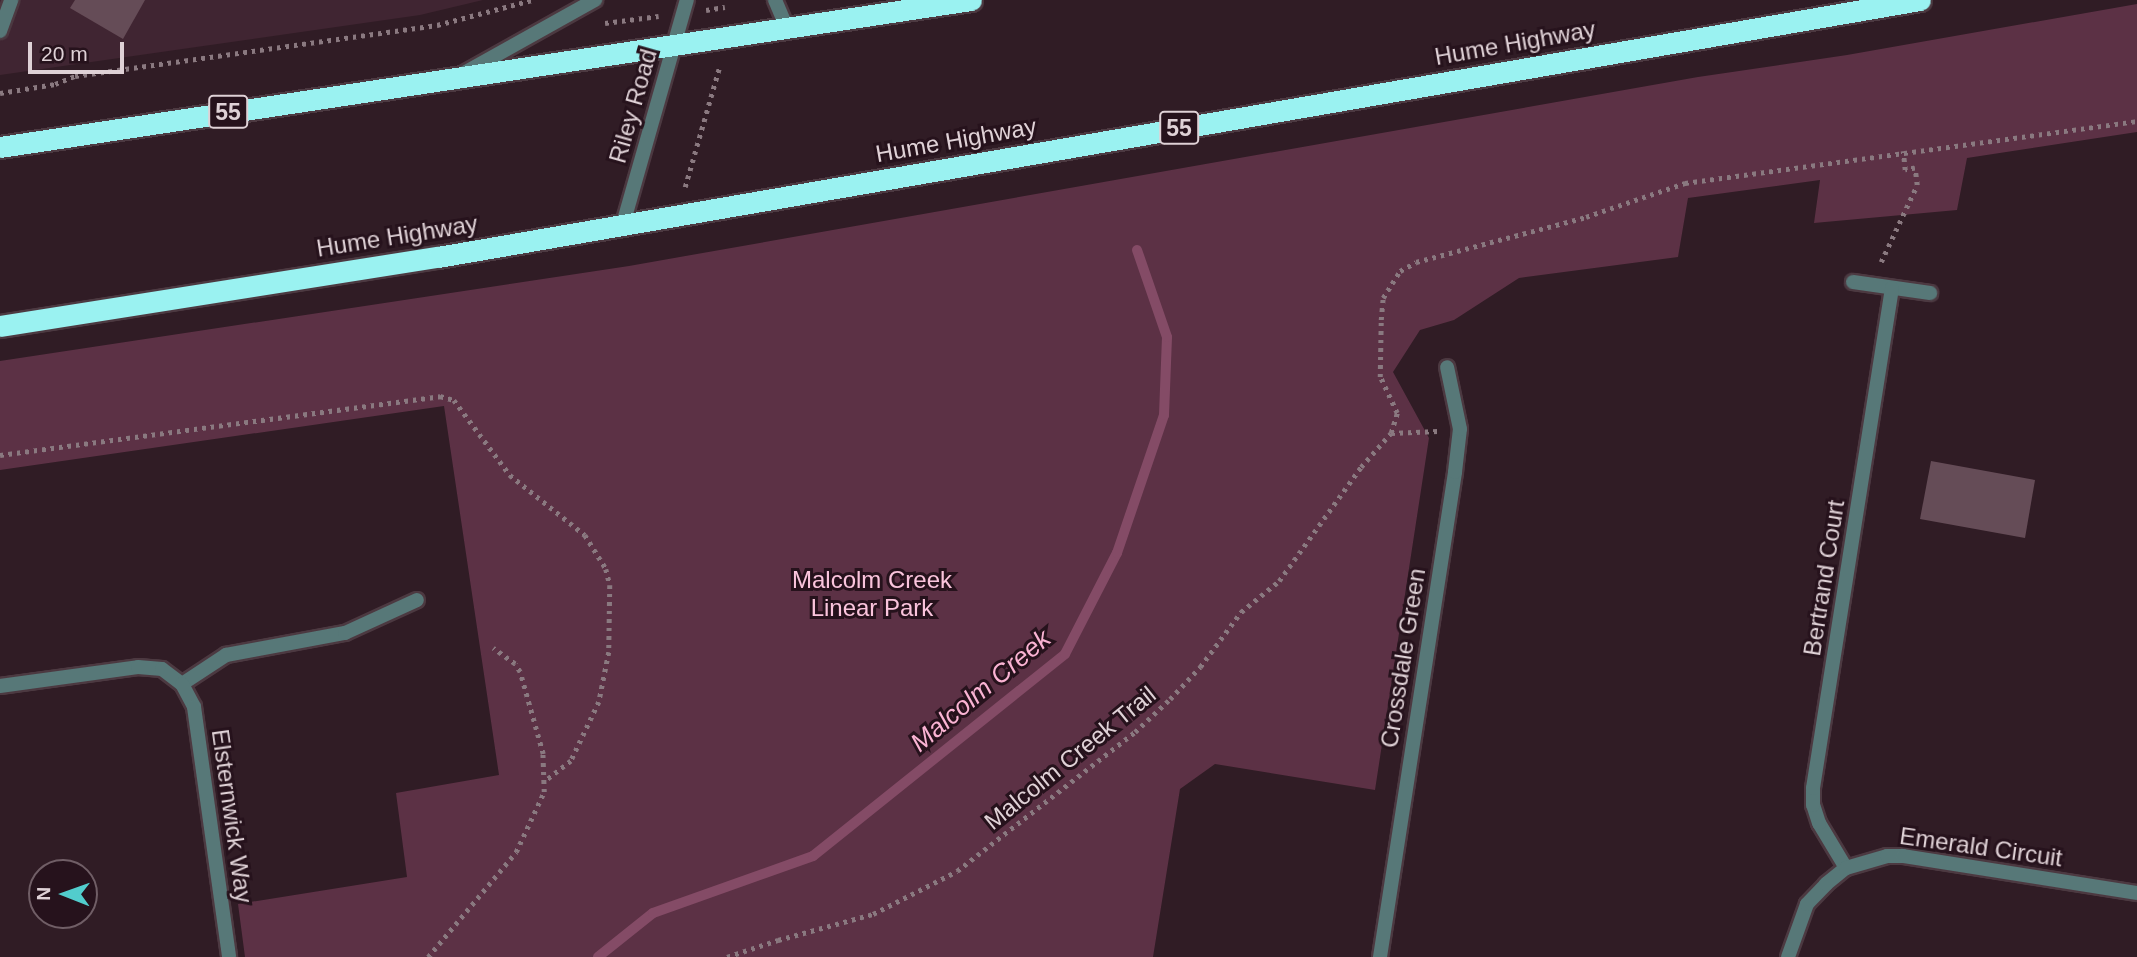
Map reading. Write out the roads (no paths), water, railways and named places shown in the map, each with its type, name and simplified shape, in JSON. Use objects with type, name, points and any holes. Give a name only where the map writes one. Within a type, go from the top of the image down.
[{"type":"highway","name":"55","points":[[0,147],[971,0]]},
{"type":"highway","name":"Hume Highway","points":[[0,326],[624,224],[1920,0]]},
{"type":"street","points":[[0,31],[11,0]]},
{"type":"street","points":[[455,78],[595,0]]},
{"type":"street","name":"Riley Road","points":[[624,224],[687,0]]},
{"type":"street","points":[[775,0],[787,28]]},
{"type":"street","points":[[1853,282],[1930,293]]},
{"type":"street","name":"Bertrand Court","points":[[1846,868],[1819,823],[1813,805],[1814,788],[1892,288]]},
{"type":"street","name":"Crossdale Green","points":[[1380,957],[1460,429],[1447,367]]},
{"type":"street","points":[[0,687],[138,667],[162,669],[181,684],[226,655],[345,633],[418,600]]},
{"type":"street","name":"Elsternwick Way","points":[[181,684],[194,707],[229,957]]},
{"type":"street","name":"Emerald Circuit","points":[[1788,957],[1807,904],[1846,868],[1869,859],[1903,856],[2137,893]]},
{"type":"waterway","name":"Malcolm Creek","points":[[598,957],[653,913],[813,856],[1065,654],[1117,553],[1164,415],[1167,337],[1137,250]]},
{"type":"park label","name":"Malcolm Creek Linear Park","points":[[872,594]]}]
